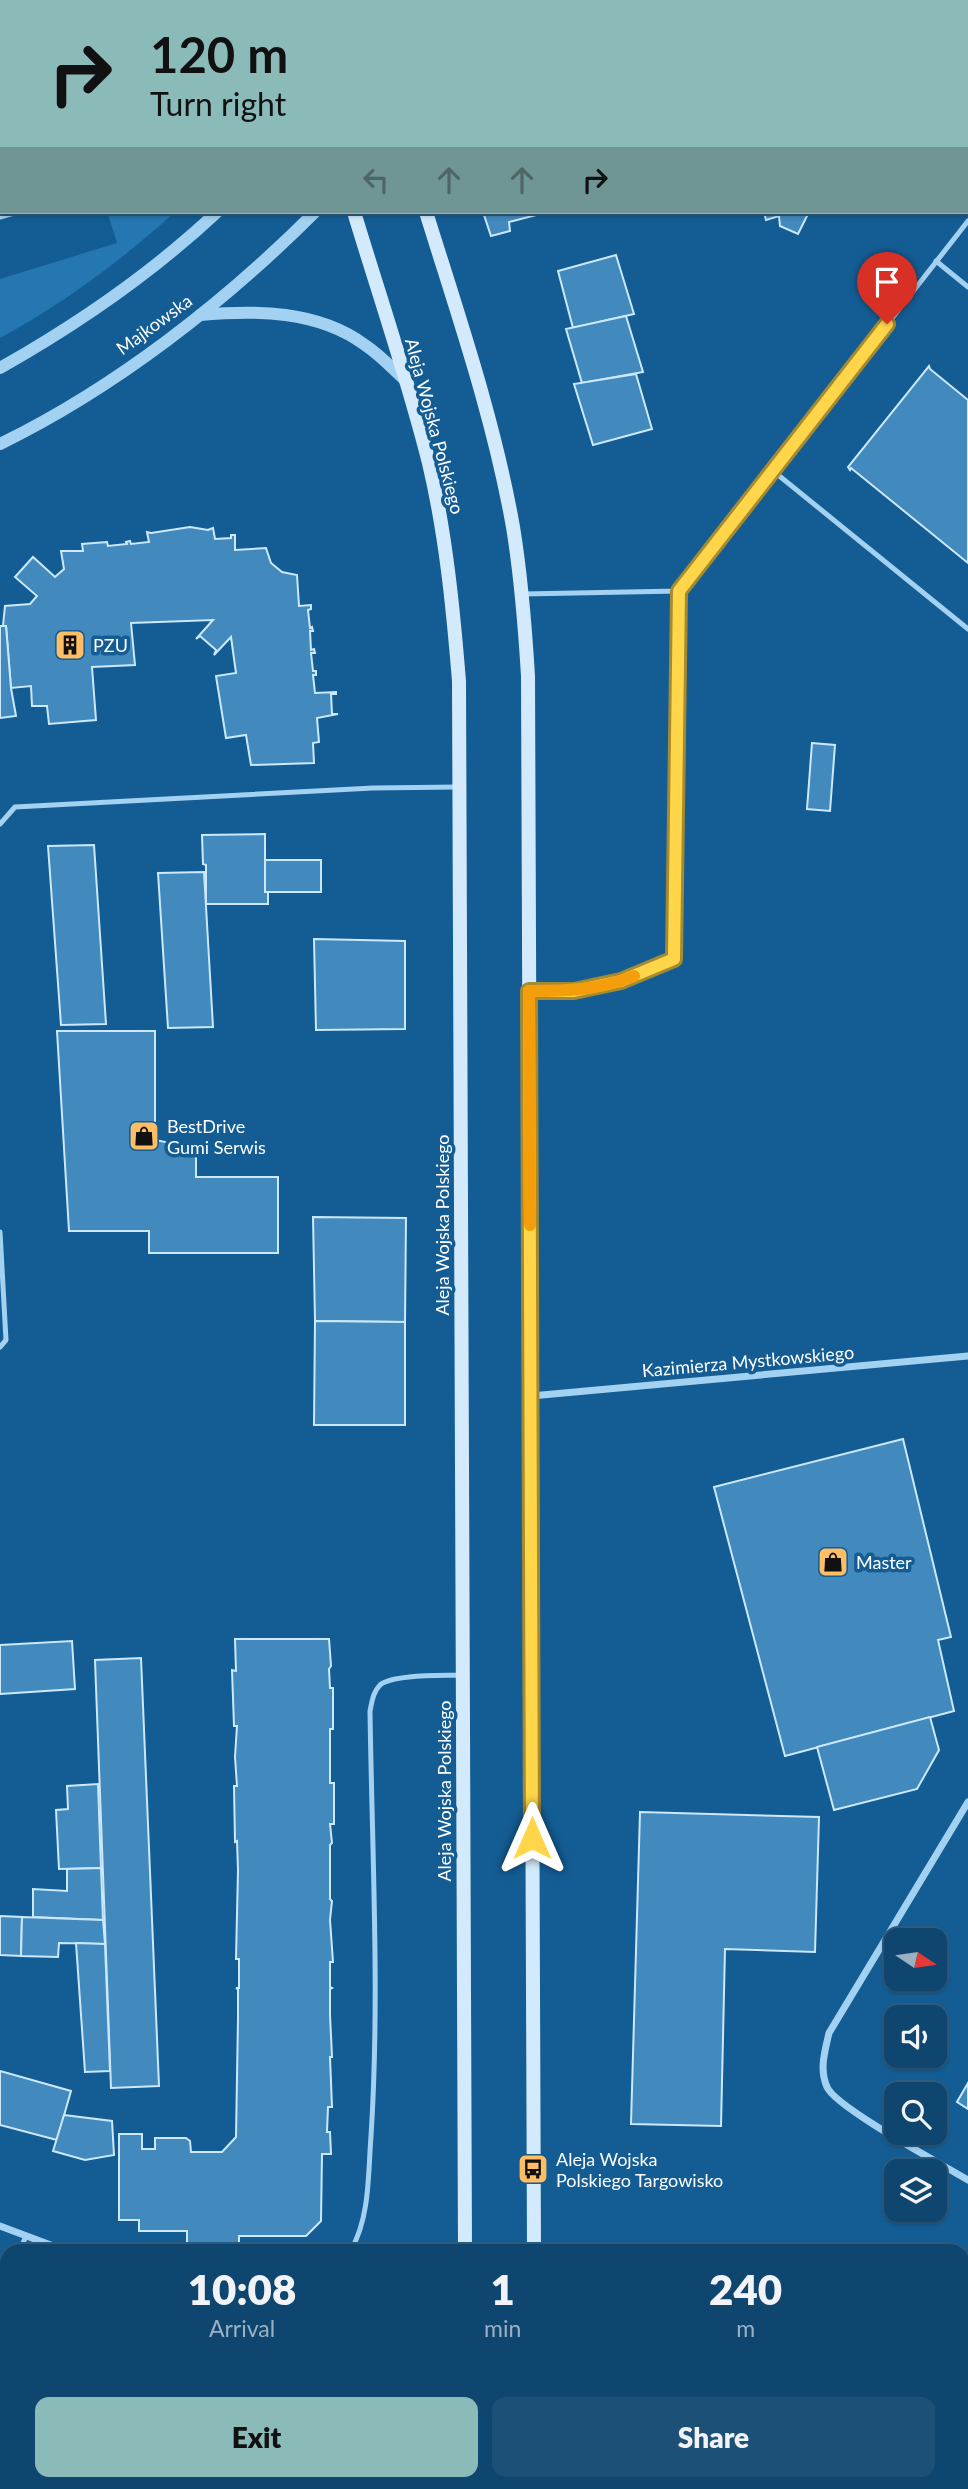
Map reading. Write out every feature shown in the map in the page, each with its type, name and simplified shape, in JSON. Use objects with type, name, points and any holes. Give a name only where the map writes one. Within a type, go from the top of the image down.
[{"type":"main road","name":"Aleja Wojska Polskiego","points":[[355,214],[429,463],[444,536],[459,681],[465,2244]]},
{"type":"main road","points":[[427,214],[497,451],[523,594],[528,676],[534,2244]]},
{"type":"street","points":[[0,368],[100,307],[159,263],[215,214]]},
{"type":"street","name":"Majkowska","points":[[0,444],[70,405],[136,362],[199,315],[313,214]]},
{"type":"street","points":[[199,315],[238,312],[278,314],[313,321],[337,329],[364,343],[405,380]]},
{"type":"street","name":"Kazimierza Mystkowskiego","points":[[531,1396],[968,1356]]},
{"type":"street","points":[[968,1802],[830,2033],[822,2064],[828,2089],[855,2112],[968,2180]]},
{"type":"street","points":[[0,2226],[48,2244]]},
{"type":"lane","points":[[529,991],[574,991],[609,984],[674,959],[679,591],[968,221]]},
{"type":"lane","points":[[936,261],[968,287]]},
{"type":"lane","points":[[772,470],[968,629]]},
{"type":"lane","points":[[523,594],[679,591]]},
{"type":"lane","points":[[0,824],[15,807],[373,788],[460,786]]},
{"type":"lane","points":[[0,1232],[6,1340],[0,1347]]},
{"type":"lane","points":[[355,2244],[367,2202],[375,2077],[370,1711],[373,1696],[380,1685],[393,1679],[463,1675]]},
{"type":"lane","points":[[23,2244],[26,2236]]},
{"type":"shaded area","points":[[108,214],[173,214],[91,280],[0,338],[0,279],[117,243]]},
{"type":"building","points":[[484,214],[540,214],[509,222],[510,231],[491,236]]},
{"type":"building","points":[[764,214],[808,214],[798,234],[780,226],[779,216],[766,220]]},
{"type":"building","points":[[616,255],[634,314],[573,328],[558,271]]},
{"type":"building","points":[[626,316],[643,372],[582,383],[566,329]]},
{"type":"building","points":[[929,366],[968,400],[968,563],[848,467]]},
{"type":"building","points":[[636,374],[652,429],[593,445],[574,384]]},
{"type":"building","name":"PZU","points":[[190,527],[208,530],[213,528],[215,539],[231,538],[231,535],[235,535],[235,550],[266,548],[271,563],[282,572],[297,575],[299,606],[311,605],[308,610],[310,628],[312,627],[313,631],[310,631],[311,650],[314,649],[315,653],[311,653],[313,671],[316,671],[316,675],[313,675],[315,693],[336,692],[331,694],[332,714],[338,714],[317,718],[319,742],[313,743],[314,763],[251,765],[246,735],[226,738],[216,676],[236,673],[231,637],[214,655],[216,650],[200,636],[196,639],[213,620],[131,623],[135,665],[92,667],[96,720],[49,724],[47,706],[32,706],[31,686],[11,688],[6,626],[3,626],[5,606],[30,604],[37,596],[15,577],[33,557],[55,577],[64,569],[61,551],[83,551],[82,544],[107,542],[108,546],[127,544],[126,542],[130,541],[131,544],[149,542],[147,532]]},
{"type":"building","points":[[0,626],[6,626],[16,716],[0,718]]},
{"type":"building","points":[[812,743],[835,745],[830,811],[807,809]]},
{"type":"building","points":[[265,834],[265,892],[268,892],[268,904],[206,904],[206,865],[203,864],[202,835]]},
{"type":"building","points":[[94,845],[106,1024],[61,1025],[48,846]]},
{"type":"building","points":[[265,860],[321,860],[321,892],[265,892]]},
{"type":"building","points":[[204,872],[213,1027],[168,1028],[158,873]]},
{"type":"building","points":[[314,939],[405,941],[405,1029],[316,1030]]},
{"type":"building","points":[[57,1031],[155,1031],[155,1140],[180,1145],[191,1144],[196,1151],[196,1177],[278,1177],[278,1253],[149,1253],[149,1231],[69,1231]]},
{"type":"building","points":[[313,1217],[406,1218],[405,1322],[315,1321]]},
{"type":"building","points":[[315,1321],[405,1322],[405,1425],[314,1425]]},
{"type":"building","name":"Master","points":[[903,1439],[951,1637],[938,1640],[954,1711],[785,1756],[714,1487]]},
{"type":"building","points":[[235,1639],[329,1639],[330,1688],[333,1688],[330,1783],[334,1783],[334,1824],[330,1824],[332,2107],[328,2107],[327,2132],[330,2132],[331,2154],[322,2154],[321,2221],[306,2236],[239,2236],[239,2244],[187,2244],[187,2231],[139,2231],[139,2220],[119,2220],[119,2134],[142,2134],[142,2149],[155,2149],[155,2138],[186,2138],[190,2141],[191,2152],[222,2152],[236,2137],[236,1988],[239,1988],[239,1959],[236,1959],[238,1870],[234,1786],[237,1786],[237,1726],[234,1726],[232,1670],[236,1671]]},
{"type":"building","points":[[72,1641],[75,1689],[0,1694],[0,1645]]},
{"type":"building","points":[[141,1658],[159,2086],[111,2088],[95,1660]]},
{"type":"building","points":[[930,1717],[939,1750],[917,1789],[834,1810],[817,1747]]},
{"type":"building","points":[[98,1784],[101,1868],[59,1869],[56,1810],[68,1809],[67,1786]]},
{"type":"building","points":[[640,1812],[819,1817],[815,1952],[725,1949],[721,2126],[631,2124]]},
{"type":"building","points":[[101,1868],[103,1920],[33,1917],[33,1889],[67,1891],[67,1869]]},
{"type":"building","points":[[0,1916],[22,1917],[21,1956],[0,1955]]},
{"type":"building","points":[[22,1917],[103,1920],[105,1944],[59,1943],[58,1957],[21,1956]]},
{"type":"building","points":[[76,1943],[105,1944],[110,2071],[85,2072]]},
{"type":"building","points":[[0,2071],[71,2091],[57,2140],[0,2125]]},
{"type":"building","points":[[968,2083],[968,2109],[957,2102]]},
{"type":"building","points":[[64,2115],[112,2121],[114,2155],[85,2160],[53,2151]]},
{"type":"slow traffic","points":[[530,1225],[529,991],[574,991],[634,976]]},
{"type":"place","name":"PZU","points":[[70,645]]},
{"type":"place","name":"BestDrive Gumi Serwis","points":[[144,1136]]},
{"type":"place","name":"Master","points":[[833,1562]]},
{"type":"place","name":"Aleja Wojska Polskiego Targowisko","points":[[533,2169]]},
{"type":"route","points":[[532,1838],[529,991],[574,991],[621,981],[674,959],[679,591],[887,324]]}]
